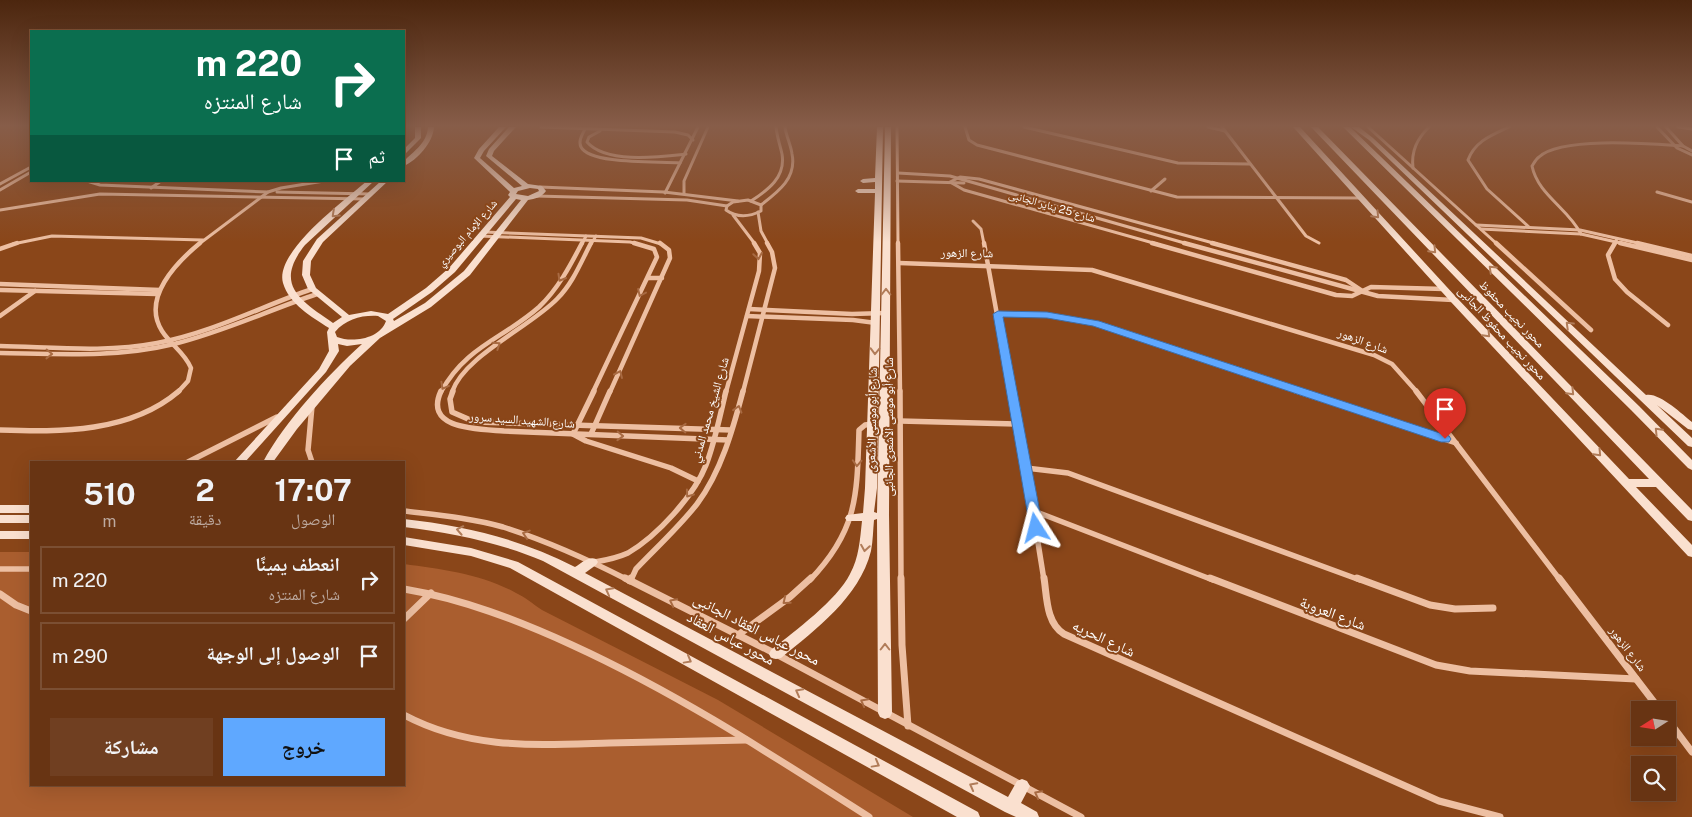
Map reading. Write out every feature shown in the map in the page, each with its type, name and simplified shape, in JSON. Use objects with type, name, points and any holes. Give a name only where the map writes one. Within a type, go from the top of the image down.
[{"type":"street","points":[[484,165],[513,194],[526,198],[536,196],[687,200],[727,206],[738,201]]},
{"type":"street","points":[[500,165],[526,186],[581,190],[684,193],[738,201],[751,201],[761,205]]},
{"type":"street","points":[[665,192],[679,165]]},
{"type":"street","points":[[684,193],[684,181],[691,165]]},
{"type":"street","points":[[751,201],[771,186],[782,170],[783,165]]},
{"type":"street","points":[[734,215],[747,216],[762,209],[761,205],[785,185],[793,165]]},
{"type":"street","name":"شارع أبو موسى الأشعرى","points":[[879,165],[879,191],[874,209],[882,222]]},
{"type":"street","name":"شارع أبو موسى الأشعرى","points":[[880,165],[885,713]]},
{"type":"street","name":"شارع أبو موسى الأشعرى الجانبى","points":[[898,165],[902,645],[908,726]]},
{"type":"street","points":[[1054,165],[1152,191],[1184,197],[1360,198]]},
{"type":"street","points":[[1251,165],[1306,236],[1319,243]]},
{"type":"street","name":"محور نجيب محفوظ الجانبى","points":[[1331,165],[1454,300],[1692,553]]},
{"type":"street","name":"محور نجيب محفوظ","points":[[1350,165],[1692,517]]},
{"type":"street","name":"محور نجيب محفوظ","points":[[1384,165],[1635,408],[1692,466]]},
{"type":"street","points":[[1399,165],[1692,444]]},
{"type":"street","points":[[1410,165],[1591,330]]},
{"type":"street","points":[[1471,165],[1487,190],[1533,230]]},
{"type":"street","points":[[1532,165],[1534,178],[1573,218],[1581,232]]},
{"type":"street","points":[[0,184],[30,168]]},
{"type":"street","points":[[0,190],[30,173]]},
{"type":"street","points":[[898,173],[938,175],[955,178],[1128,228],[1378,296],[1454,300]]},
{"type":"street","points":[[950,182],[955,178]]},
{"type":"street","name":"شارع 25 يناير الجانبى","points":[[950,182],[964,190],[1336,295],[1353,296],[1361,290],[1346,280],[1194,238],[979,179],[955,178]]},
{"type":"street","points":[[1152,191],[1165,179]]},
{"type":"street","points":[[863,181],[879,180]]},
{"type":"street","points":[[897,181],[970,183]]},
{"type":"street","points":[[90,182],[100,185],[151,188],[369,196]]},
{"type":"street","points":[[142,193],[160,182]]},
{"type":"street","points":[[0,430],[84,428],[122,421],[143,413],[176,394],[191,374],[191,365],[169,340],[159,325],[156,315],[158,292],[181,262],[204,240],[267,192],[319,182]]},
{"type":"street","points":[[333,328],[296,298],[286,280],[289,263],[294,254],[370,182]]},
{"type":"street","points":[[348,318],[314,292],[306,275],[310,255],[320,241],[384,182]]},
{"type":"street","points":[[513,194],[526,186]]},
{"type":"street","points":[[536,196],[543,191],[540,187]]},
{"type":"street","points":[[858,191],[879,191]]},
{"type":"street","points":[[1657,192],[1692,202]]},
{"type":"street","points":[[0,210],[83,195],[142,193],[369,196]]},
{"type":"street","name":"شارع الإمام البوصيري","points":[[388,318],[441,280],[461,261],[513,194]]},
{"type":"street","name":"شارع الإمام البوصيري","points":[[269,461],[285,436],[342,366],[388,328],[428,305],[452,286],[476,262],[526,198]]},
{"type":"street","name":"شارع الشيخ محمد المدني","points":[[592,562],[609,562],[624,555],[647,539],[685,499],[698,481],[706,465],[759,271],[760,252],[734,215],[726,210],[727,206]]},
{"type":"street","name":"شارع الشيخ محمد المدني","points":[[630,580],[636,569],[704,495],[719,465],[732,430],[774,276],[775,260],[761,231],[758,212]]},
{"type":"street","points":[[1089,226],[1096,219]]},
{"type":"street","name":"شارع الحريه","points":[[973,221],[981,229],[989,265],[1016,424],[1034,511],[1050,615],[1056,628],[1064,634],[1439,801],[1500,817]]},
{"type":"street","points":[[1128,228],[1134,222]]},
{"type":"street","points":[[1476,225],[1528,226],[1581,232],[1692,256]]},
{"type":"street","points":[[1480,229],[1581,232]]},
{"type":"street","points":[[482,234],[652,240],[663,245],[670,252],[670,258],[662,278],[591,434]]},
{"type":"street","points":[[0,249],[24,241],[52,236],[204,240]]},
{"type":"street","name":"شارع الشهيد السيد سرور","points":[[585,238],[549,297],[526,318],[465,358],[448,379],[437,398],[436,410],[442,419],[455,425],[471,428],[728,440]]},
{"type":"street","points":[[594,238],[649,246],[657,254],[657,260],[573,434],[586,441],[671,468],[698,481]]},
{"type":"street","name":"شارع الشهيد السيد سرور","points":[[594,238],[569,285],[558,298],[527,324],[476,361],[462,377],[450,397],[449,405],[452,412],[475,422],[596,424],[732,430]]},
{"type":"street","points":[[1187,244],[1194,238]]},
{"type":"street","points":[[1617,239],[1692,260]]},
{"type":"street","points":[[1617,239],[1608,255],[1615,279],[1627,292],[1668,325]]},
{"type":"street","points":[[657,254],[670,252]]},
{"type":"street","name":"شارع الزهور","points":[[899,263],[1092,270],[1374,356],[1392,364],[1404,375],[1653,701]]},
{"type":"street","points":[[648,278],[662,278]]},
{"type":"street","points":[[0,284],[158,292]]},
{"type":"street","points":[[0,316],[43,286]]},
{"type":"street","points":[[99,293],[106,288]]},
{"type":"street","points":[[1361,290],[1371,288],[1444,289]]},
{"type":"street","points":[[0,290],[99,293],[158,292]]},
{"type":"street","points":[[0,346],[132,347],[169,340],[314,292]]},
{"type":"street","points":[[549,297],[558,298]]},
{"type":"street","points":[[0,353],[101,354],[148,350],[203,336],[296,298]]},
{"type":"street","points":[[1530,306],[1550,307]]},
{"type":"street","points":[[749,309],[852,314],[880,318]]},
{"type":"street","points":[[240,461],[330,360],[334,351],[330,332],[333,328],[348,318],[371,313],[388,318],[390,324],[388,328]]},
{"type":"street","points":[[998,314],[1047,315],[1095,323],[1373,417],[1456,443]]},
{"type":"street","points":[[747,316],[853,320],[880,318]]},
{"type":"street","name":"شارع أبو موسى الأشعرى","points":[[776,654],[831,607],[856,575],[865,550],[869,516],[880,318]]},
{"type":"street","points":[[332,339],[344,343],[352,343],[377,336]]},
{"type":"street","points":[[1640,393],[1663,404],[1692,428]]},
{"type":"street","points":[[312,461],[308,450],[313,401]]},
{"type":"street","points":[[190,461],[280,416]]},
{"type":"street","points":[[900,421],[1016,424]]},
{"type":"street","points":[[738,635],[781,604],[814,574],[842,540],[851,518],[855,497],[859,430],[865,425],[873,424]]},
{"type":"street","points":[[1026,468],[1055,470],[1068,474],[1430,605],[1454,609],[1493,608]]},
{"type":"street","points":[[1626,483],[1659,483]]},
{"type":"street","points":[[0,509],[30,509]]},
{"type":"street","name":"محور عباس العقاد الجانبى","points":[[405,511],[451,516],[502,527],[551,543],[630,580],[776,654],[1081,817]]},
{"type":"street","name":"شارع العروبة","points":[[1034,511],[1436,665],[1470,671],[1636,679]]},
{"type":"street","points":[[851,518],[883,516]]},
{"type":"street","points":[[0,519],[30,519]]},
{"type":"street","name":"محور عباس العقاد","points":[[405,523],[444,527],[483,534],[518,545],[576,573],[1031,817]]},
{"type":"street","points":[[0,535],[30,535]]},
{"type":"street","points":[[647,539],[659,543]]},
{"type":"street","points":[[405,541],[471,552],[514,565],[972,817]]},
{"type":"street","points":[[576,573],[592,562]]},
{"type":"street","points":[[0,569],[30,569]]},
{"type":"street","points":[[405,589],[431,593],[476,606],[541,631],[598,656],[703,712],[869,817]]},
{"type":"street","points":[[405,618],[431,593]]},
{"type":"street","points":[[0,594],[16,605],[30,611]]},
{"type":"street","points":[[405,716],[429,728],[480,741],[514,744],[746,740]]},
{"type":"street","points":[[1676,731],[1692,752]]},
{"type":"street","points":[[1012,806],[1022,786]]},
{"type":"shaded area","points":[[0,552],[30,552],[30,786],[405,786],[405,564],[447,570],[489,581],[503,587],[542,610],[718,700],[913,817],[0,817]]},
{"type":"route","points":[[1036,528],[1026,468],[1016,424],[998,314],[1047,315],[1095,323],[1373,417],[1445,439]]}]
